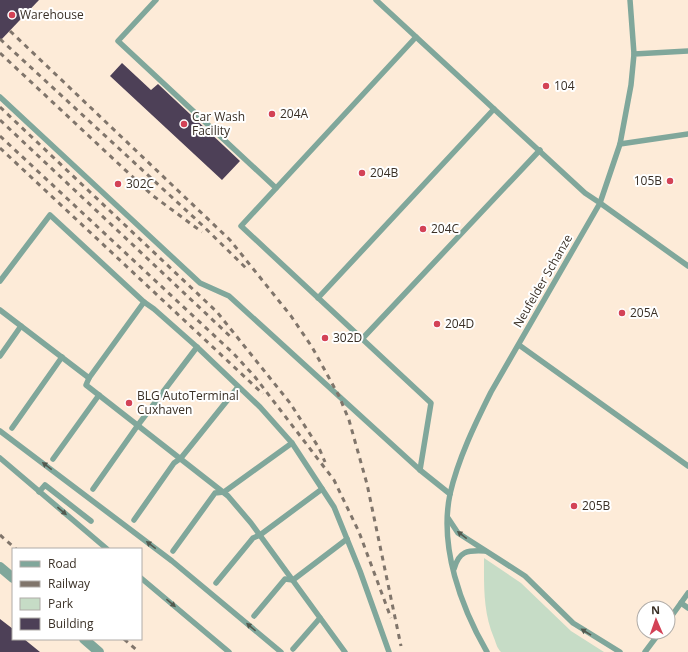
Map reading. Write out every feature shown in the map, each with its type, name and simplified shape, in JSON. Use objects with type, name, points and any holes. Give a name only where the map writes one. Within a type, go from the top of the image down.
[{"type":"street","points":[[0,566],[12,577]]},
{"type":"street","points":[[85,640],[99,652]]},
{"type":"lane","points":[[156,0],[118,41],[276,188]]},
{"type":"lane","points":[[376,0],[585,193],[688,266]]},
{"type":"lane","name":"Neufelder Schanze","points":[[487,652],[473,627],[453,572],[449,543],[448,518],[450,494],[462,456],[475,423],[491,392],[600,203],[620,144],[631,85],[634,54],[630,0]]},
{"type":"lane","points":[[416,37],[241,226],[431,403],[420,470]]},
{"type":"lane","points":[[634,54],[688,51]]},
{"type":"lane","points":[[0,96],[200,283],[229,296],[420,470],[450,494]]},
{"type":"lane","points":[[318,298],[494,109]]},
{"type":"lane","points":[[620,144],[688,134]]},
{"type":"lane","points":[[362,339],[540,150]]},
{"type":"lane","points":[[0,281],[50,215],[260,407],[292,444],[334,507],[360,571],[389,652]]},
{"type":"lane","points":[[144,302],[88,378],[86,385],[228,496],[260,535],[345,652]]},
{"type":"lane","points":[[0,310],[88,378]]},
{"type":"lane","points":[[0,356],[21,326]]},
{"type":"lane","points":[[519,345],[688,466]]},
{"type":"lane","points":[[93,489],[138,425],[197,348]]},
{"type":"lane","points":[[12,428],[62,357]]},
{"type":"lane","points":[[134,520],[174,463],[180,458],[238,387]]},
{"type":"lane","points":[[53,459],[99,395]]},
{"type":"lane","points":[[0,431],[172,561],[281,652]]},
{"type":"lane","points":[[173,551],[215,493],[224,492],[292,444]]},
{"type":"lane","points":[[0,458],[106,548]]},
{"type":"lane","points":[[39,492],[45,485],[91,521]]},
{"type":"lane","points":[[216,583],[253,538],[260,535],[322,489]]},
{"type":"lane","points":[[448,518],[458,533],[525,576],[573,623],[620,652]]},
{"type":"lane","points":[[254,616],[285,579],[292,580],[347,539]]},
{"type":"lane","points":[[453,572],[456,561],[462,554],[471,550],[485,551]]},
{"type":"lane","points":[[142,579],[229,652]]},
{"type":"lane","points":[[676,610],[688,593]]},
{"type":"lane","points":[[681,603],[688,608]]},
{"type":"lane","points":[[294,649],[320,618]]},
{"type":"lane","points":[[645,652],[654,640]]},
{"type":"shaded area","points":[[0,0],[688,0],[688,652],[0,652]]},
{"type":"green space","points":[[484,558],[521,583],[571,631],[604,652],[501,652],[498,649],[490,628],[486,609],[484,589]]},
{"type":"building","name":"Warehouse","points":[[0,0],[39,0],[0,41]]},
{"type":"building","name":"Car Wash Facility","points":[[122,63],[151,90],[158,84],[240,161],[222,180],[110,76]]},
{"type":"building","points":[[0,619],[12,628],[12,640],[25,640],[40,652],[0,652]]},
{"type":"railway","points":[[10,31],[230,240],[291,316],[312,347],[339,396],[349,420],[367,484],[401,646]]},
{"type":"railway","points":[[0,39],[201,224],[248,270]]},
{"type":"railway","points":[[0,53],[152,195],[202,232]]},
{"type":"railway","points":[[0,107],[217,312],[290,403],[319,448],[325,462]]},
{"type":"railway","points":[[0,120],[233,339]]},
{"type":"railway","points":[[0,136],[234,354],[255,377],[334,480],[359,532],[391,618]]},
{"type":"railway","points":[[0,148],[263,394]]},
{"type":"railway","points":[[0,535],[15,548]]},
{"type":"railway","points":[[125,640],[139,652]]},
{"type":"place","name":"Warehouse","points":[[12,15]]},
{"type":"place","name":"104","points":[[546,86]]},
{"type":"place","name":"204A","points":[[272,114]]},
{"type":"place","name":"Car Wash Facility","points":[[184,124]]},
{"type":"place","name":"204B","points":[[362,173]]},
{"type":"place","name":"105B","points":[[670,181]]},
{"type":"place","name":"302C","points":[[118,184]]},
{"type":"place","name":"204C","points":[[423,229]]},
{"type":"place","name":"205A","points":[[622,313]]},
{"type":"place","name":"204D","points":[[437,324]]},
{"type":"place","name":"302D","points":[[325,338]]},
{"type":"place","name":"BLG AutoTerminal Cuxhaven","points":[[129,403]]},
{"type":"place","name":"205B","points":[[574,506]]}]
